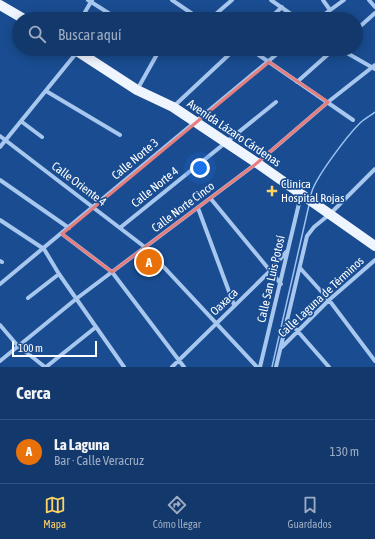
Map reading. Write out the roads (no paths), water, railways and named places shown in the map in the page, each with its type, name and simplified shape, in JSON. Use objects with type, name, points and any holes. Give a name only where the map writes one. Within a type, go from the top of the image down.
[{"type":"main road","points":[[0,5],[12,12]]},
{"type":"main road","name":"Avenida Lázaro Cárdenas","points":[[85,56],[137,90],[173,107],[257,163],[375,246]]},
{"type":"street","points":[[172,0],[190,12]]},
{"type":"street","points":[[218,12],[232,0]]},
{"type":"street","points":[[271,0],[289,12]]},
{"type":"street","points":[[323,0],[330,10]]},
{"type":"street","points":[[327,12],[344,0]]},
{"type":"street","points":[[369,0],[375,7]]},
{"type":"street","points":[[84,12],[90,1],[107,12]]},
{"type":"street","points":[[277,12],[282,7]]},
{"type":"street","points":[[363,23],[375,12]]},
{"type":"street","points":[[0,147],[22,122],[72,56]]},
{"type":"street","points":[[137,90],[156,56]]},
{"type":"street","points":[[173,107],[228,56]]},
{"type":"street","points":[[260,56],[353,120]]},
{"type":"street","name":"Calle Norte 3","points":[[0,284],[70,228],[93,207],[275,56]]},
{"type":"street","points":[[297,82],[326,56]]},
{"type":"street","points":[[353,56],[374,67]]},
{"type":"street","name":"Calle Norte Cinco","points":[[0,361],[17,345],[76,299],[146,248],[257,163],[328,102],[374,67]]},
{"type":"street","points":[[46,91],[120,135]]},
{"type":"street","name":"Calle Norte 4","points":[[121,227],[276,102]]},
{"type":"street","points":[[22,122],[42,137]]},
{"type":"street","name":"Calle Oriente 4","points":[[0,136],[121,227],[146,248],[257,367]]},
{"type":"street","name":"Calle San Luis Potosí","points":[[276,367],[307,236],[314,227],[330,214],[375,169]]},
{"type":"street","points":[[0,180],[70,228]]},
{"type":"street","name":"Calle San Luis Potosí","points":[[260,367],[288,250],[307,198]]},
{"type":"street","points":[[211,199],[281,284]]},
{"type":"street","points":[[198,208],[234,305]]},
{"type":"street","points":[[0,220],[44,249],[59,274],[124,367]]},
{"type":"street","points":[[62,234],[112,272],[184,367]]},
{"type":"street","name":"Oaxaca","points":[[172,367],[270,271],[288,250]]},
{"type":"street","name":"Calle Laguna de Términos","points":[[281,348],[296,331],[329,300],[375,260]]},
{"type":"street","points":[[300,268],[329,300],[375,361]]},
{"type":"street","points":[[28,298],[59,274]]},
{"type":"street","points":[[287,319],[296,331],[330,367]]},
{"type":"street","points":[[0,325],[17,345],[46,367],[96,327]]},
{"type":"waterway","points":[[311,195],[313,188],[324,169],[340,147],[360,123],[375,112]]},
{"type":"waterway","points":[[272,367],[309,205]]},
{"type":"place","name":"Clinica Hospital Rojas","points":[[272,191]]},
{"type":"place","name":"La Laguna","points":[[149,262]]}]
